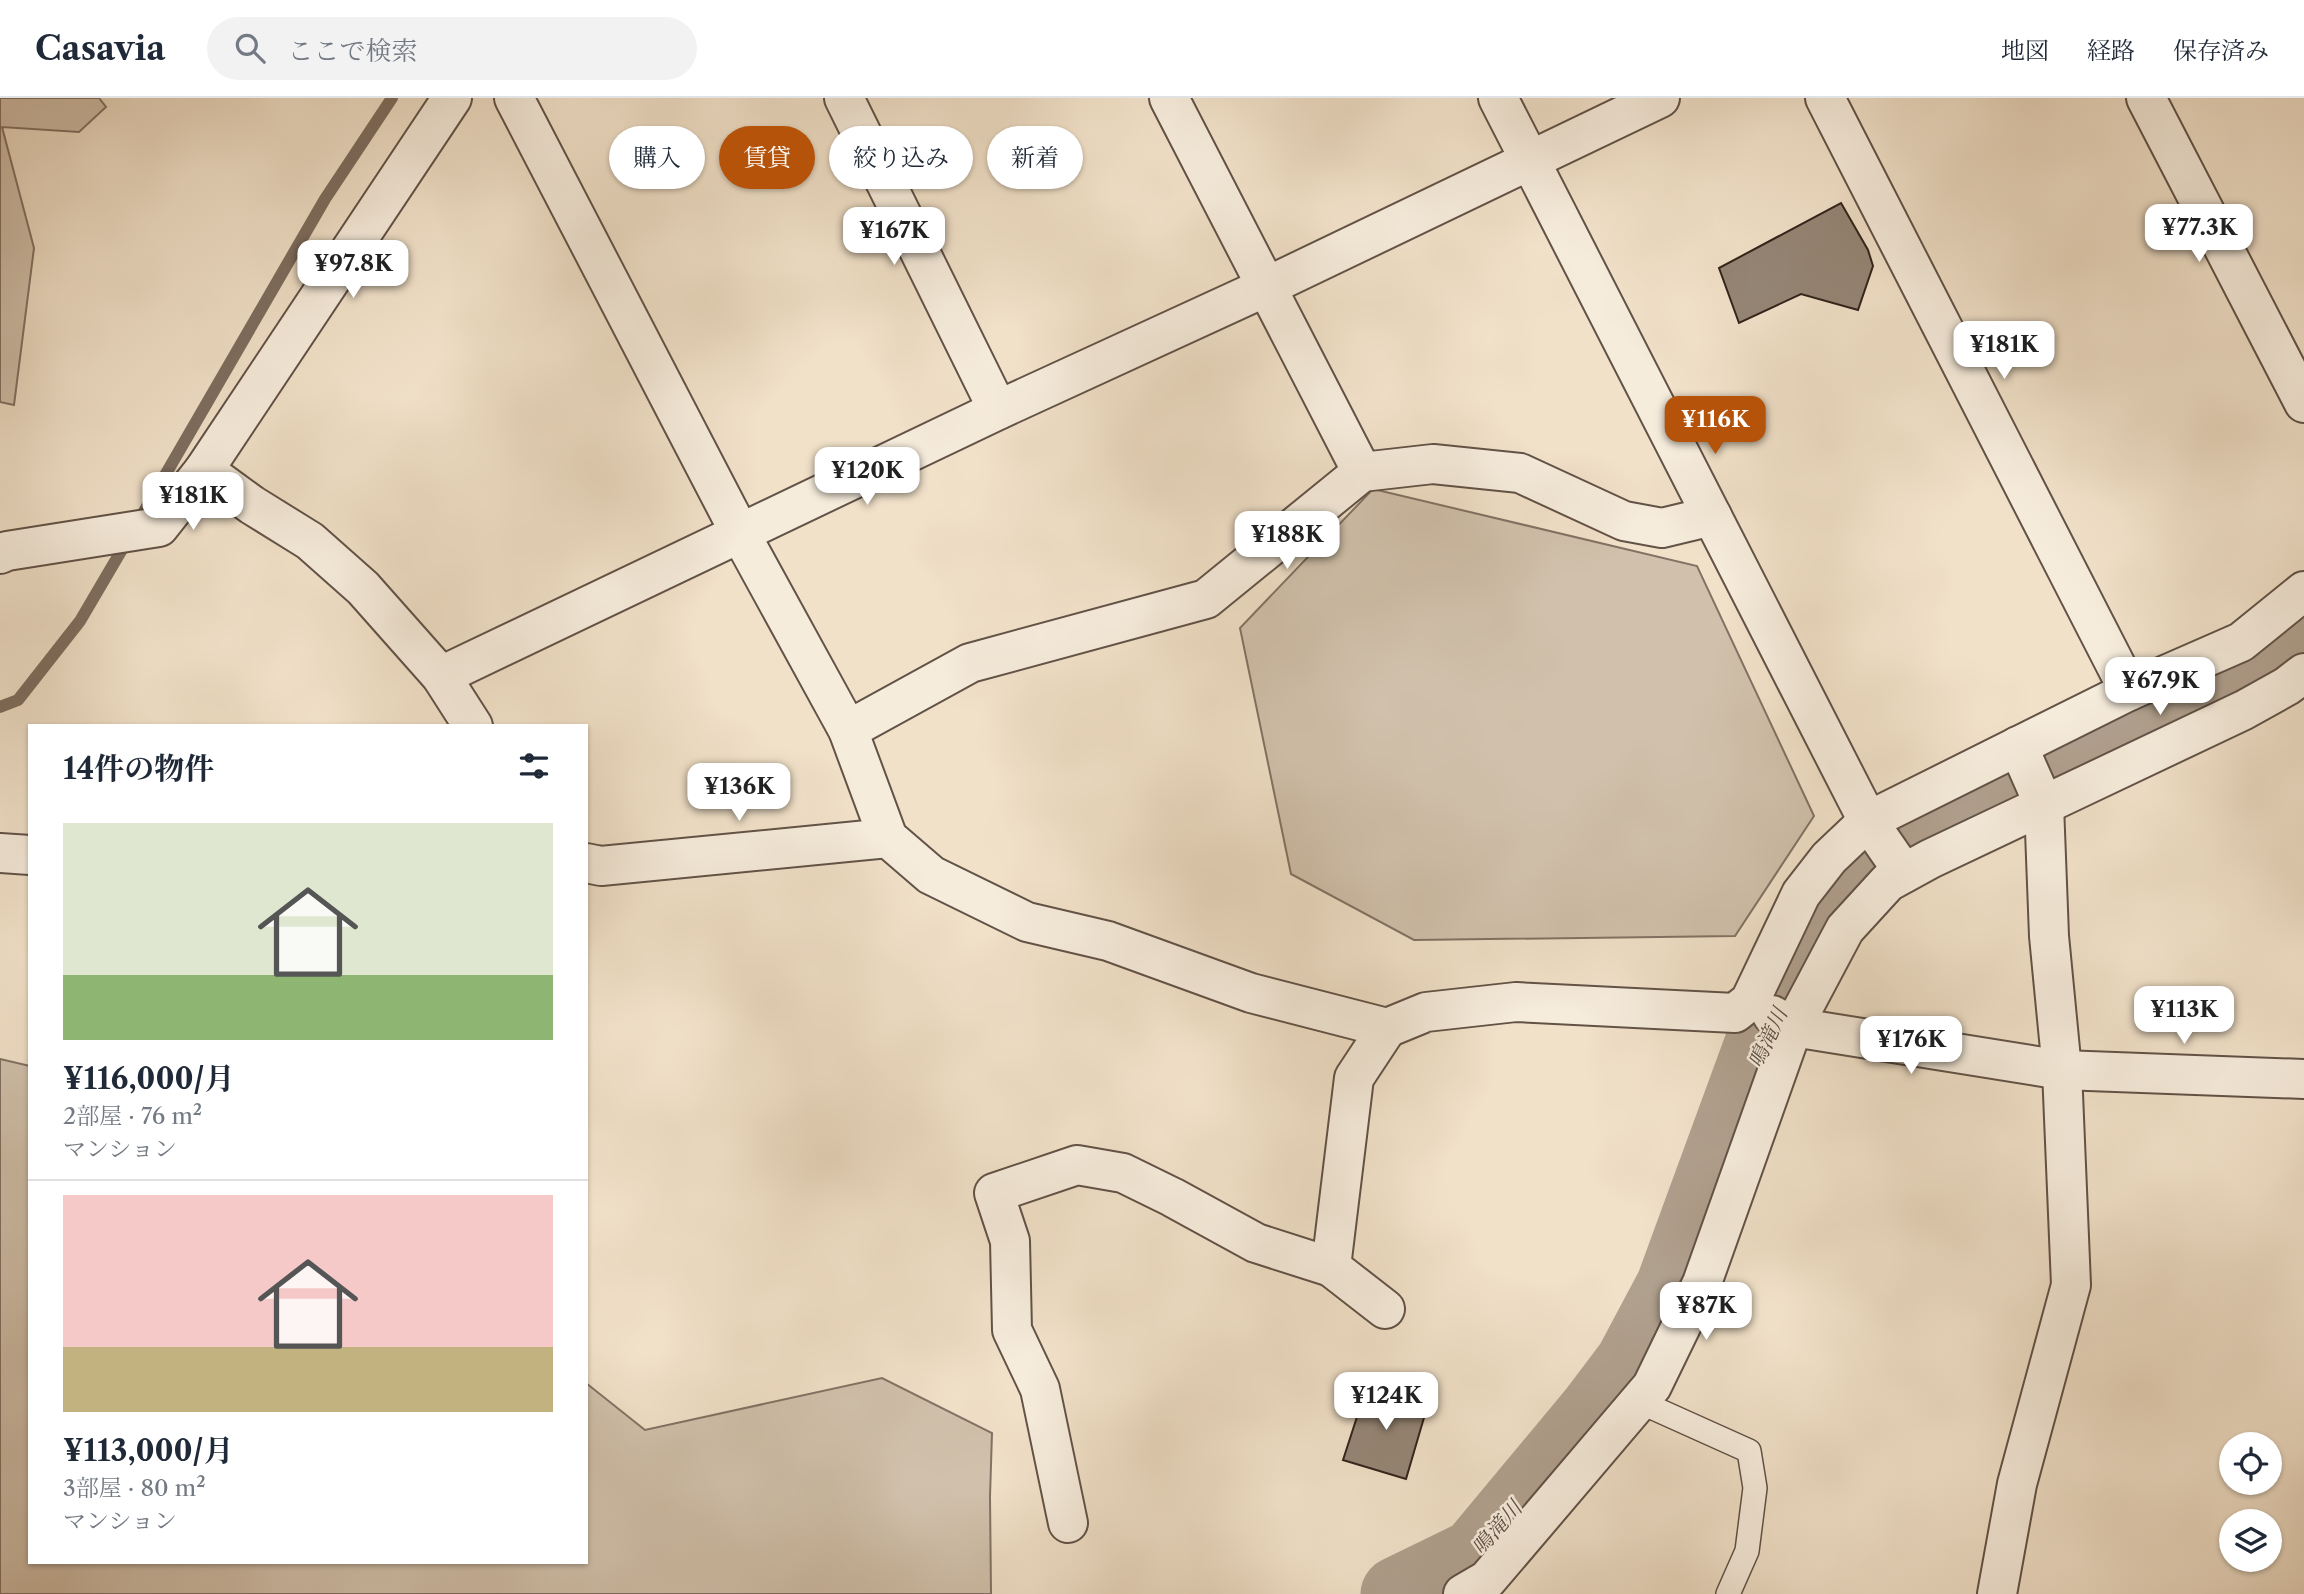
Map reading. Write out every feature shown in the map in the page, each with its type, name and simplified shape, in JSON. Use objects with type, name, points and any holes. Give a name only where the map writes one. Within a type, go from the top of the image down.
[{"type":"street","points":[[0,554],[159,527],[204,470],[452,98]]},
{"type":"street","points":[[514,98],[741,535],[848,730],[888,838],[931,874],[1027,922],[1108,941],[1251,993],[1387,1028]]},
{"type":"street","points":[[844,98],[998,410]]},
{"type":"street","points":[[1169,98],[1362,472]]},
{"type":"street","points":[[1498,98],[1712,516],[1888,851],[1888,882],[1772,1015]]},
{"type":"street","points":[[441,676],[1660,98]]},
{"type":"street","points":[[1825,98],[2129,691]]},
{"type":"street","points":[[2147,98],[2304,403]]},
{"type":"street","points":[[848,730],[970,663],[1206,599],[1362,472],[1433,464],[1520,473],[1623,521],[1662,528],[1712,516]]},
{"type":"street","points":[[204,470],[252,505],[310,541],[363,588],[441,676],[472,724]]},
{"type":"street","points":[[1888,851],[2032,778],[2129,691],[2241,642],[2304,591]]},
{"type":"street","points":[[1464,1594],[1487,1580],[1652,1386],[1702,1283],[1801,894],[1829,858],[1888,851],[2032,778],[2244,709],[2287,686],[2304,673]]},
{"type":"street","points":[[1997,1594],[2017,1484],[2071,1284],[2062,1070],[2032,778]]},
{"type":"street","points":[[588,863],[601,866],[888,838]]},
{"type":"street","points":[[0,853],[28,855]]},
{"type":"street","points":[[1331,1267],[1354,1078],[1387,1028],[1426,1012],[1516,1002],[1772,1015],[2062,1070],[2304,1079]]},
{"type":"street","points":[[1068,1522],[1040,1389],[1012,1330],[1010,1241],[994,1194],[1077,1165],[1123,1173],[1256,1242],[1331,1267],[1385,1309]]},
{"type":"lane","points":[[1640,1402],[1749,1451],[1755,1488],[1747,1551],[1728,1594]]},
{"type":"shaded area","points":[[0,98],[99,98],[106,107],[79,132],[2,127],[34,248],[14,405],[0,402]]},
{"type":"shaded area","points":[[1373,489],[1697,566],[1814,816],[1735,936],[1414,940],[1291,874],[1240,628]]},
{"type":"shaded area","points":[[0,1059],[28,1066],[28,1564],[588,1564],[588,1385],[645,1430],[882,1378],[992,1433],[991,1594],[0,1594]]},
{"type":"building","points":[[1841,203],[1868,250],[1873,266],[1858,310],[1801,294],[1739,323],[1719,268]]},
{"type":"building","points":[[1367,1386],[1428,1404],[1406,1479],[1343,1460]]},
{"type":"waterway","points":[[138,522],[325,199],[392,98]]},
{"type":"waterway","points":[[0,707],[18,700],[80,621],[127,541]]},
{"type":"waterway","name":"鳴滝川","points":[[1398,1594],[1476,1556],[1595,1413],[1632,1364],[1673,1287],[1764,1039],[1826,922],[1846,894],[1873,870],[1925,837],[2049,773],[2233,692],[2275,667],[2304,643]]}]
